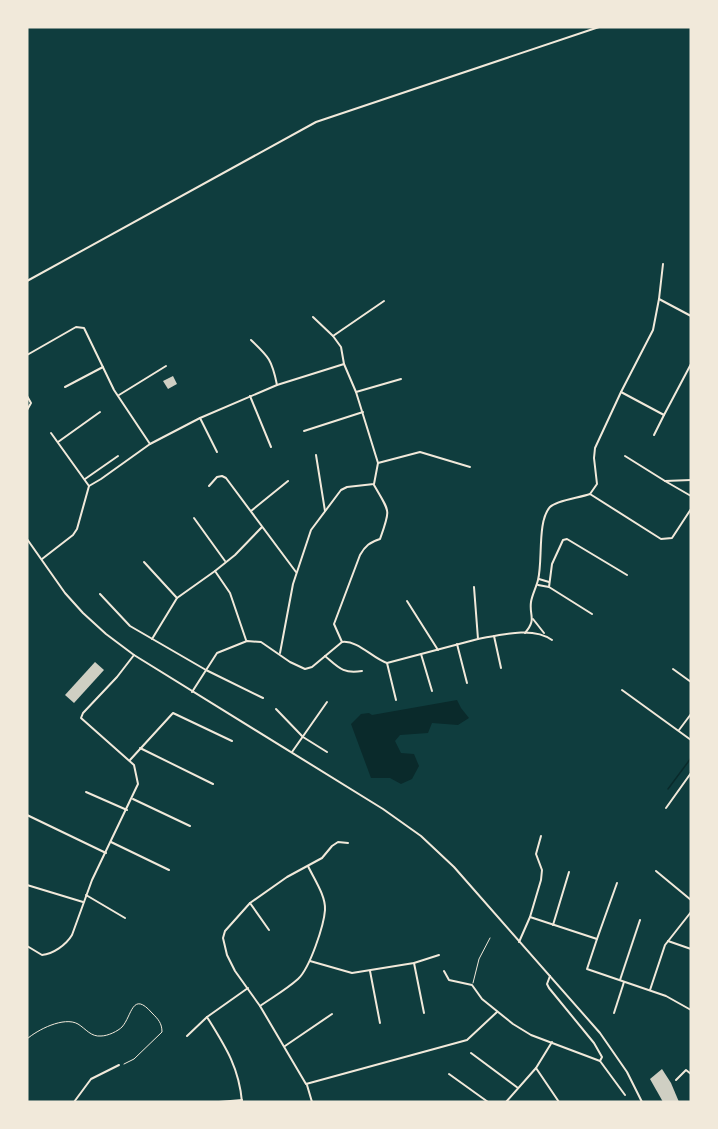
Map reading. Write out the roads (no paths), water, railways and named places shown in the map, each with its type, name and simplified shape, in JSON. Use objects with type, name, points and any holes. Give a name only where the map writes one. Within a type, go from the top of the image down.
[{"type":"street","points":[[27,281],[316,122],[599,27]]},
{"type":"street","points":[[552,640],[544,634],[533,619],[530,604],[538,579],[543,521],[549,507],[555,502],[590,494],[597,484],[594,452],[621,392],[653,330],[663,264]]},
{"type":"street","points":[[659,299],[691,316]]},
{"type":"street","points":[[333,336],[384,301]]},
{"type":"street","points":[[313,317],[341,347],[344,364],[363,412],[378,464],[374,484],[388,508],[389,515],[380,539],[371,541],[360,555],[334,624],[342,642]]},
{"type":"street","points":[[27,354],[80,326],[87,332],[114,390],[150,444]]},
{"type":"street","points":[[251,340],[269,357],[273,364],[277,385]]},
{"type":"street","points":[[42,560],[73,535],[77,529],[89,486],[150,444],[200,418],[250,396],[344,364]]},
{"type":"street","points":[[654,435],[691,365]]},
{"type":"street","points":[[119,395],[166,366]]},
{"type":"street","points":[[65,387],[103,367]]},
{"type":"street","points":[[356,392],[401,379]]},
{"type":"street","points":[[621,392],[664,415]]},
{"type":"street","points":[[27,396],[31,403],[27,410]]},
{"type":"street","points":[[250,396],[271,447]]},
{"type":"street","points":[[58,443],[100,412]]},
{"type":"street","points":[[304,431],[363,412]]},
{"type":"street","points":[[200,418],[217,452]]},
{"type":"street","points":[[51,433],[89,486]]},
{"type":"street","points":[[378,464],[420,452],[470,467]]},
{"type":"street","points":[[316,455],[325,511]]},
{"type":"street","points":[[85,479],[118,456]]},
{"type":"street","points":[[625,456],[691,496]]},
{"type":"street","points":[[209,486],[218,477],[226,478],[296,572]]},
{"type":"street","points":[[665,481],[691,480]]},
{"type":"street","points":[[251,511],[288,481]]},
{"type":"street","points":[[280,653],[296,572],[311,530],[342,490],[347,487],[374,484]]},
{"type":"street","points":[[590,494],[661,539],[672,538],[691,509]]},
{"type":"street","points":[[194,518],[225,561]]},
{"type":"street","points":[[152,639],[177,598],[235,555],[262,527]]},
{"type":"street","points":[[27,539],[65,592],[106,634],[134,655],[375,804],[421,836],[454,867],[610,1046],[627,1072],[642,1102]]},
{"type":"street","points":[[549,587],[552,564],[560,544],[567,539],[627,575]]},
{"type":"street","points":[[144,562],[177,598]]},
{"type":"street","points":[[215,571],[230,593],[246,641]]},
{"type":"street","points":[[538,579],[549,582]]},
{"type":"street","points":[[537,585],[549,587],[592,614]]},
{"type":"street","points":[[474,586],[478,639]]},
{"type":"street","points":[[100,594],[130,626],[206,670],[263,698]]},
{"type":"street","points":[[407,601],[438,650]]},
{"type":"street","points":[[525,633],[533,619]]},
{"type":"street","points":[[192,692],[217,653],[246,641],[261,642],[290,662],[305,669],[312,667],[342,642],[353,643],[373,657],[387,663],[494,636],[544,634]]},
{"type":"street","points":[[494,636],[501,668]]},
{"type":"street","points":[[457,644],[467,682]]},
{"type":"street","points":[[422,654],[432,691]]},
{"type":"street","points":[[27,946],[42,956],[68,942],[86,895],[138,784],[134,765],[81,718],[134,655]]},
{"type":"street","points":[[325,656],[342,671],[351,673],[362,671]]},
{"type":"street","points":[[387,663],[396,700]]},
{"type":"street","points":[[673,669],[691,682]]},
{"type":"street","points":[[622,690],[691,740]]},
{"type":"street","points":[[292,752],[327,702]]},
{"type":"street","points":[[276,710],[303,737],[327,752]]},
{"type":"street","points":[[129,761],[173,713],[232,741]]},
{"type":"street","points":[[679,730],[691,714]]},
{"type":"street","points":[[140,748],[213,784]]},
{"type":"street","points":[[666,808],[691,774]]},
{"type":"street","points":[[86,792],[126,810]]},
{"type":"street","points":[[132,799],[190,826]]},
{"type":"street","points":[[27,815],[106,853]]},
{"type":"street","points":[[519,942],[530,917],[541,876],[542,870],[536,854],[541,836]]},
{"type":"street","points":[[111,842],[169,870]]},
{"type":"street","points":[[312,1102],[306,1084],[227,955],[223,938],[225,931],[250,903],[287,877],[322,858],[338,842],[348,843]]},
{"type":"street","points":[[260,1006],[300,977],[319,935],[325,910],[324,902],[308,866]]},
{"type":"street","points":[[656,871],[691,900]]},
{"type":"street","points":[[553,925],[569,872]]},
{"type":"street","points":[[617,884],[587,969],[650,990],[691,1010]]},
{"type":"street","points":[[27,885],[83,902]]},
{"type":"street","points":[[86,895],[124,918]]},
{"type":"street","points":[[250,903],[270,930]]},
{"type":"street","points":[[650,990],[668,941],[691,912]]},
{"type":"street","points":[[530,917],[597,939]]},
{"type":"street","points":[[620,980],[640,920]]},
{"type":"street","points":[[668,941],[691,949]]},
{"type":"street","points":[[309,960],[352,973],[414,963],[439,955]]},
{"type":"street","points":[[414,963],[424,1013]]},
{"type":"street","points":[[370,971],[380,1023]]},
{"type":"street","points":[[444,971],[449,980],[472,985],[482,999],[496,1012],[531,1035],[600,1061],[625,1095]]},
{"type":"street","points":[[550,976],[549,988],[594,1043],[602,1057],[600,1061]]},
{"type":"street","points":[[614,1013],[624,982]]},
{"type":"street","points":[[187,1036],[207,1017],[248,988]]},
{"type":"street","points":[[306,1084],[467,1040],[496,1012]]},
{"type":"street","points":[[284,1047],[332,1014]]},
{"type":"street","points":[[207,1017],[233,1061],[239,1079],[242,1101],[219,1102]]},
{"type":"street","points":[[506,1102],[536,1068],[552,1042]]},
{"type":"street","points":[[471,1053],[518,1088]]},
{"type":"street","points":[[74,1102],[92,1078],[119,1065]]},
{"type":"street","points":[[536,1068],[559,1102]]},
{"type":"street","points":[[676,1080],[686,1070],[691,1074]]},
{"type":"street","points":[[449,1074],[488,1102]]},
{"type":"lane","points":[[472,985],[479,959],[490,938]]},
{"type":"water","points":[[457,700],[469,718],[458,725],[432,723],[428,733],[400,735],[395,741],[401,753],[414,754],[419,766],[412,779],[401,784],[390,778],[371,778],[351,724],[361,714],[372,715]]},
{"type":"waterway","points":[[668,789],[691,758]]}]
